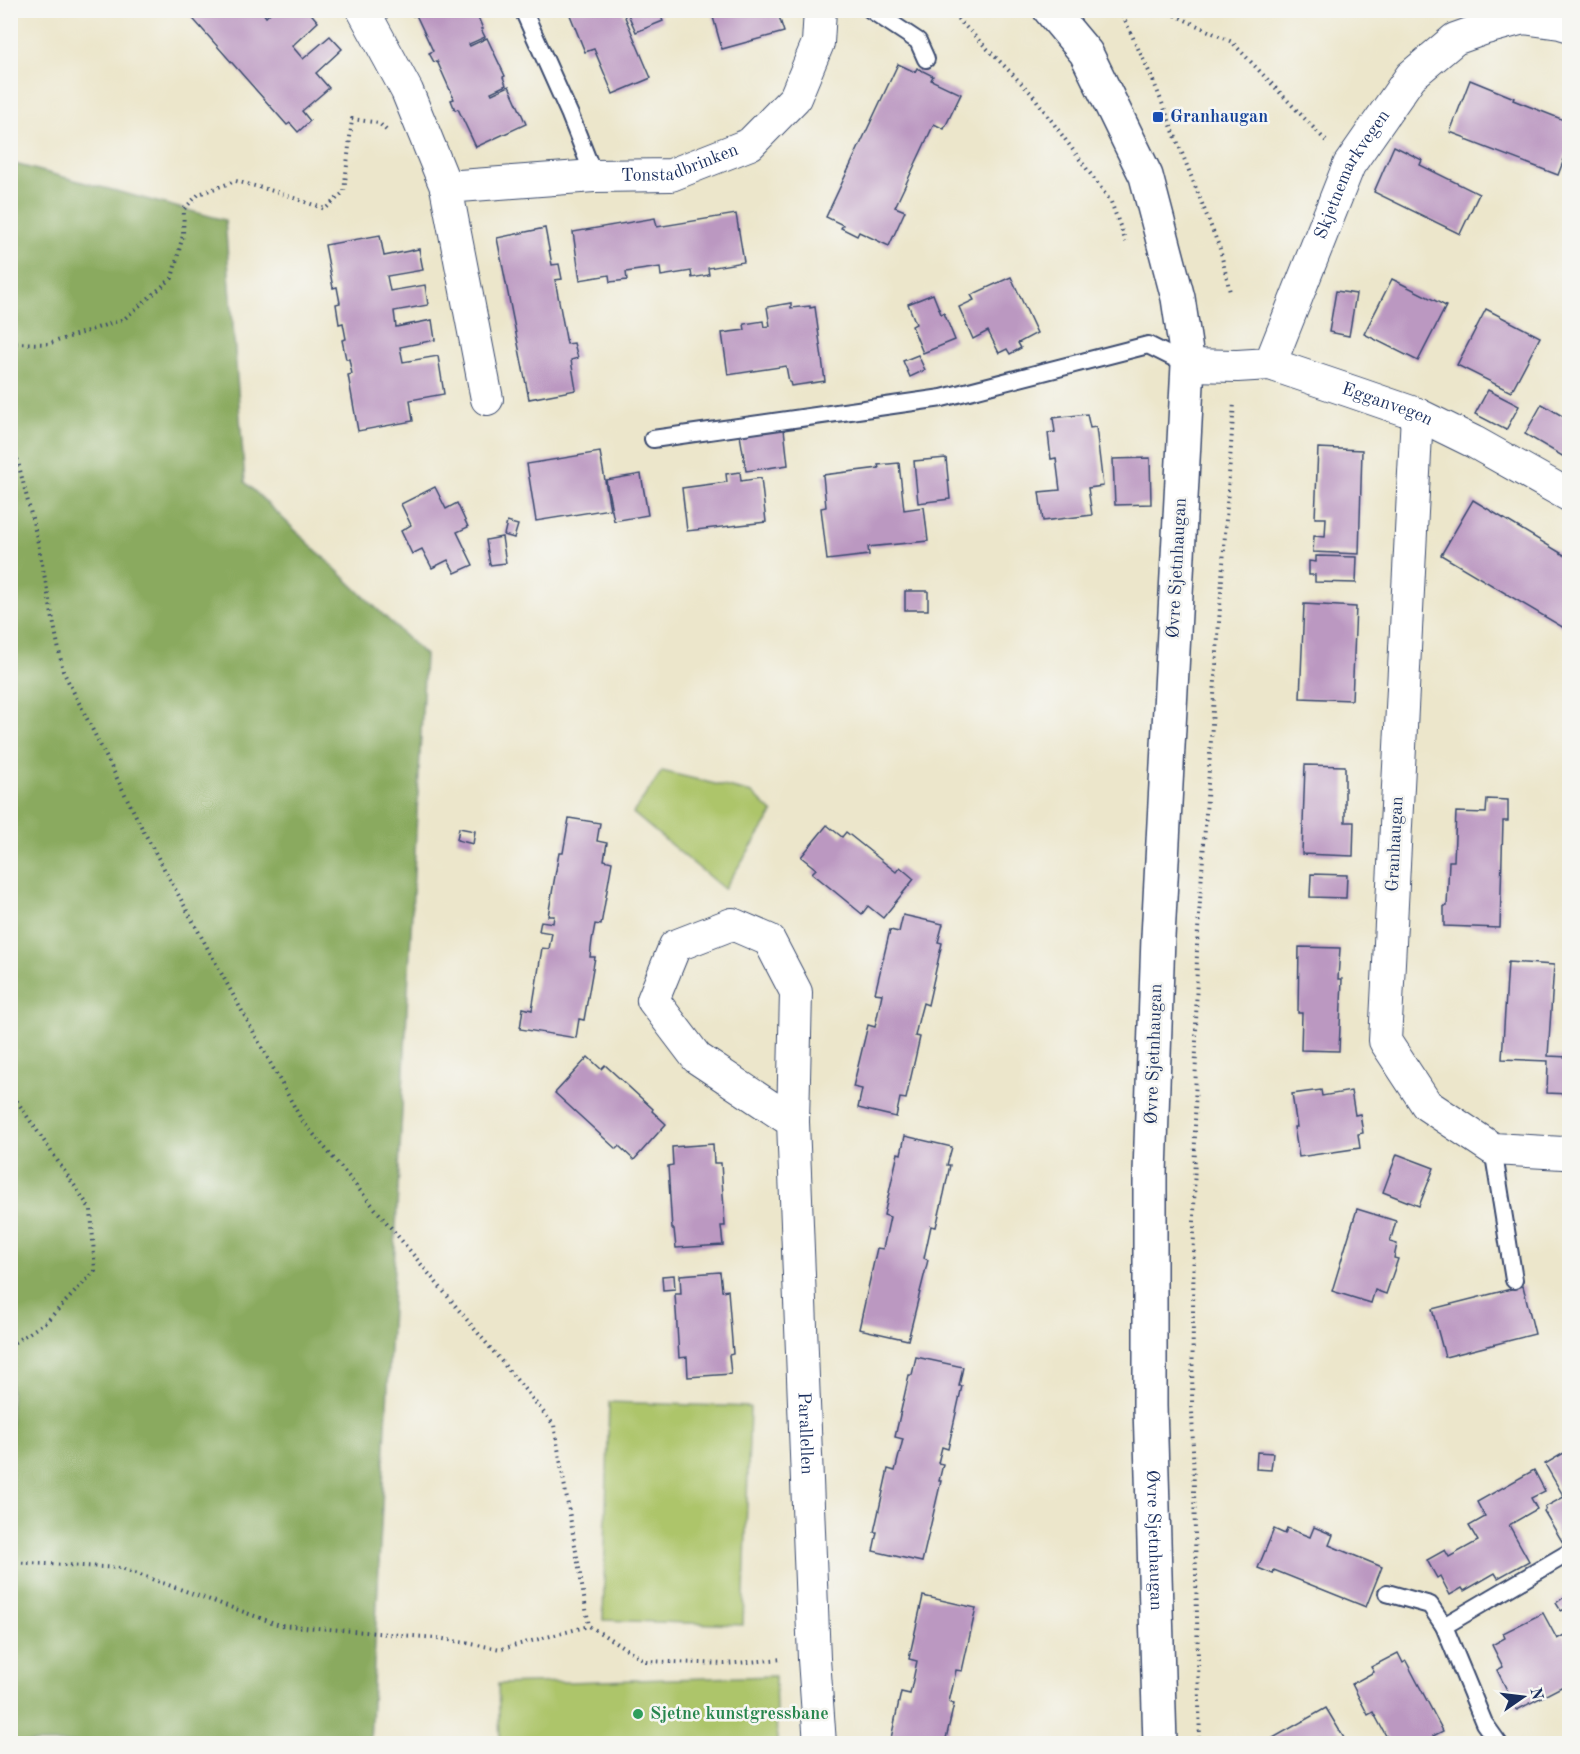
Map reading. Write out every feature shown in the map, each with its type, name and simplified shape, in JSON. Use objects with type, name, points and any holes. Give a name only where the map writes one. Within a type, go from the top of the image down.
[{"type":"street","points":[[363,10],[407,91],[446,187],[487,399]]},
{"type":"street","name":"Tonstadbrinken","points":[[446,187],[594,176],[671,175],[750,144],[795,98],[818,43],[820,10]]},
{"type":"street","name":"Øvre Sjetnhaugan","points":[[1050,10],[1086,53],[1146,176],[1178,298],[1188,365],[1158,936],[1150,1173],[1150,1406],[1160,1743]]},
{"type":"street","name":"Skjetnemarkvegen","points":[[1270,364],[1349,165],[1411,76],[1455,39],[1488,19],[1523,18],[1569,26]]},
{"type":"street","name":"Egganvegen","points":[[1188,365],[1270,364],[1417,414],[1474,442],[1569,496]]},
{"type":"street","name":"Granhaugan","points":[[1417,414],[1385,1041],[1427,1105],[1493,1149]]},
{"type":"street","name":"Parallellen","points":[[793,1122],[697,1058],[653,1000],[675,946],[732,924],[769,940],[796,992],[793,1122],[814,1659],[820,1743]]},
{"type":"street","points":[[1493,1149],[1563,1153],[1569,1151]]},
{"type":"lane","name":"Tonstadbrinken","points":[[523,10],[570,115],[594,176]]},
{"type":"lane","points":[[871,10],[918,41],[926,59]]},
{"type":"lane","points":[[653,439],[942,398],[1148,345],[1188,365]]},
{"type":"lane","points":[[1493,1149],[1514,1280]]},
{"type":"lane","points":[[1444,1626],[1569,1552]]},
{"type":"lane","points":[[1387,1593],[1430,1605],[1444,1626],[1484,1723],[1499,1743]]},
{"type":"path","points":[[949,10],[1032,94],[1111,202],[1128,246]]},
{"type":"path","points":[[1120,10],[1152,80],[1220,249],[1230,292]]},
{"type":"path","points":[[1164,10],[1232,42],[1349,165]]},
{"type":"path","points":[[10,343],[48,344],[124,319],[172,278],[183,235],[184,209],[199,194],[236,181],[277,192],[325,209],[344,192],[352,119],[378,123],[387,131]]},
{"type":"path","points":[[1200,1743],[1192,1407],[1197,945],[1234,402]]},
{"type":"path","points":[[10,430],[37,538],[63,671],[144,832],[301,1119],[554,1425],[589,1626]]},
{"type":"path","points":[[10,1091],[91,1210],[95,1271],[46,1322],[10,1346]]},
{"type":"path","points":[[10,1562],[121,1568],[280,1626],[437,1638],[501,1648],[589,1626],[646,1661],[725,1664],[814,1659]]},
{"type":"green space","points":[[11,163],[225,220],[245,482],[425,655],[370,1743],[11,1743]]},
{"type":"green space","points":[[662,771],[752,793],[773,813],[724,889],[633,813]]},
{"type":"green space","points":[[609,1402],[750,1407],[743,1625],[603,1620]]},
{"type":"green space","name":"Sjetne kunstgressbane","points":[[775,1676],[777,1743],[500,1743],[498,1684]]},
{"type":"building","points":[[188,10],[261,10],[266,17],[273,10],[308,10],[318,22],[292,46],[303,59],[330,36],[342,49],[316,73],[329,88],[302,111],[310,121],[298,132],[290,123],[287,125],[187,12]]},
{"type":"building","points":[[411,10],[475,10],[485,37],[469,44],[470,46],[487,38],[505,76],[503,77],[506,85],[491,92],[492,94],[509,86],[526,124],[476,147],[458,109],[455,110],[451,100],[454,99],[437,61],[434,62],[429,53],[433,51],[416,15],[413,16]]},
{"type":"building","points":[[568,10],[622,10],[651,78],[613,94],[594,49],[585,52]]},
{"type":"building","points":[[630,10],[658,10],[663,21],[636,32],[627,12]]},
{"type":"building","points":[[711,10],[777,10],[784,32],[722,49]]},
{"type":"building","points":[[898,64],[915,72],[917,68],[933,76],[931,80],[961,94],[944,129],[934,124],[895,207],[905,211],[889,246],[859,232],[857,236],[841,228],[843,225],[826,217]]},
{"type":"building","points":[[1470,80],[1569,122],[1569,146],[1558,175],[1450,132]]},
{"type":"building","points":[[1394,146],[1422,160],[1420,165],[1479,194],[1460,234],[1374,192]]},
{"type":"building","points":[[736,214],[744,262],[708,268],[709,275],[692,278],[691,271],[661,276],[660,267],[626,272],[627,280],[610,282],[609,275],[580,280],[573,232],[655,218],[657,227]]},
{"type":"building","points":[[545,228],[552,265],[559,264],[562,279],[555,280],[567,344],[574,343],[578,358],[571,360],[576,390],[529,399],[497,238]]},
{"type":"building","points":[[380,235],[384,256],[419,249],[423,270],[387,276],[390,291],[425,285],[428,305],[394,311],[396,327],[432,320],[435,340],[400,347],[403,362],[438,356],[444,394],[410,400],[413,421],[358,431],[348,375],[352,374],[342,340],[346,339],[343,323],[339,324],[336,304],[340,303],[337,287],[333,288],[325,245]]},
{"type":"building","points":[[1011,277],[1037,333],[1018,343],[1021,348],[1010,354],[1007,349],[999,353],[988,331],[973,339],[959,307],[974,300],[971,295]]},
{"type":"building","points":[[1392,279],[1446,306],[1418,361],[1364,334]]},
{"type":"building","points":[[1336,291],[1356,294],[1349,336],[1329,332]]},
{"type":"building","points":[[933,294],[955,340],[923,353],[912,326],[916,324],[908,304]]},
{"type":"building","points":[[791,303],[791,308],[815,307],[825,381],[791,386],[786,366],[728,375],[722,333],[745,330],[744,324],[763,321],[764,327],[770,326],[767,307]]},
{"type":"building","points":[[1486,309],[1540,337],[1511,392],[1457,365]]},
{"type":"building","points":[[918,355],[925,370],[910,377],[903,361]]},
{"type":"building","points":[[1488,390],[1519,406],[1506,430],[1475,414]]},
{"type":"building","points":[[1542,404],[1569,420],[1569,460],[1525,434]]},
{"type":"building","points":[[1087,414],[1090,428],[1096,427],[1103,486],[1088,488],[1092,515],[1043,521],[1039,492],[1060,490],[1056,458],[1051,459],[1048,433],[1055,432],[1053,418]]},
{"type":"building","points":[[784,429],[788,465],[746,471],[740,435]]},
{"type":"building","points":[[1318,448],[1362,450],[1359,554],[1313,552],[1314,536],[1325,537],[1326,518],[1315,518]]},
{"type":"building","points":[[600,452],[610,509],[536,521],[527,464]]},
{"type":"building","points":[[946,458],[950,499],[918,503],[914,461]]},
{"type":"building","points":[[1150,458],[1151,504],[1115,505],[1113,459]]},
{"type":"building","points":[[899,463],[904,510],[924,507],[928,541],[868,547],[869,555],[827,560],[821,508],[826,507],[823,475],[879,468],[878,465]]},
{"type":"building","points":[[740,472],[741,481],[761,478],[766,522],[687,531],[682,488],[727,482],[726,474]]},
{"type":"building","points":[[641,474],[648,515],[614,521],[606,480]]},
{"type":"building","points":[[435,487],[446,509],[457,503],[468,527],[457,532],[473,565],[455,573],[448,560],[432,568],[422,549],[412,554],[401,531],[411,525],[401,504]]},
{"type":"building","points":[[1473,500],[1569,558],[1569,631],[1441,555]]},
{"type":"building","points":[[507,522],[518,525],[514,538],[504,535]]},
{"type":"building","points":[[502,537],[506,563],[490,565],[486,540]]},
{"type":"building","points":[[1316,556],[1357,557],[1356,583],[1315,582],[1315,575],[1309,575],[1309,561],[1316,562]]},
{"type":"building","points":[[905,591],[928,591],[928,610],[905,610]]},
{"type":"building","points":[[1304,604],[1356,607],[1352,700],[1300,698]]},
{"type":"building","points":[[1305,765],[1345,766],[1345,822],[1354,822],[1353,856],[1302,854]]},
{"type":"building","points":[[1487,799],[1508,800],[1508,821],[1503,821],[1500,928],[1444,926],[1449,861],[1454,861],[1456,812],[1486,813]]},
{"type":"building","points":[[569,818],[600,823],[597,841],[607,843],[604,860],[612,862],[601,925],[595,924],[592,940],[590,957],[595,957],[584,1020],[579,1019],[576,1038],[520,1029],[523,1008],[532,1010],[542,948],[549,949],[552,933],[539,931],[541,921],[553,923],[554,916],[548,916],[559,853],[563,853]]},
{"type":"building","points":[[827,825],[842,837],[846,832],[896,872],[900,867],[914,879],[883,918],[868,906],[862,914],[812,873],[816,869],[801,857]]},
{"type":"building","points":[[459,828],[475,831],[473,844],[457,840]]},
{"type":"building","points":[[1311,874],[1347,875],[1346,898],[1310,897]]},
{"type":"building","points":[[903,915],[943,924],[938,942],[942,943],[928,1005],[923,1003],[915,1036],[920,1037],[906,1099],[900,1098],[896,1117],[858,1108],[862,1089],[853,1087],[868,1025],[875,1027],[882,994],[875,993],[890,930],[899,932]]},
{"type":"building","points":[[1299,947],[1340,948],[1338,979],[1342,979],[1339,1051],[1301,1050],[1302,1013],[1298,1013]]},
{"type":"building","points":[[1508,962],[1554,965],[1548,1056],[1569,1057],[1569,1094],[1547,1093],[1548,1061],[1502,1059]]},
{"type":"building","points":[[588,1057],[601,1069],[605,1065],[666,1124],[634,1160],[619,1146],[616,1149],[555,1093]]},
{"type":"building","points":[[1321,1090],[1322,1096],[1351,1091],[1355,1115],[1360,1114],[1363,1133],[1358,1134],[1360,1148],[1299,1157],[1292,1094]]},
{"type":"building","points":[[905,1136],[952,1147],[936,1227],[931,1226],[924,1258],[928,1260],[908,1340],[859,1329],[877,1248],[883,1249],[890,1217],[884,1215],[898,1153],[901,1154]]},
{"type":"building","points":[[713,1144],[714,1163],[721,1163],[725,1226],[721,1226],[723,1245],[676,1248],[674,1229],[672,1229],[668,1166],[673,1165],[672,1147]]},
{"type":"building","points":[[1397,1154],[1434,1168],[1419,1206],[1383,1192]]},
{"type":"building","points":[[1357,1209],[1396,1221],[1390,1242],[1397,1244],[1394,1258],[1398,1259],[1386,1294],[1375,1290],[1371,1303],[1332,1291]]},
{"type":"building","points":[[720,1272],[722,1291],[728,1290],[733,1354],[729,1355],[731,1374],[688,1377],[687,1357],[679,1358],[675,1294],[681,1294],[680,1275]]},
{"type":"building","points":[[674,1275],[675,1289],[663,1290],[662,1276]]},
{"type":"building","points":[[1523,1286],[1535,1334],[1445,1357],[1432,1309]]},
{"type":"building","points":[[916,1357],[963,1367],[959,1386],[962,1386],[948,1449],[942,1447],[938,1463],[943,1464],[939,1481],[941,1481],[922,1562],[873,1551],[877,1532],[874,1532],[888,1469],[895,1471],[903,1439],[895,1437],[909,1375],[912,1375]]},
{"type":"building","points":[[1569,1450],[1569,1539],[1563,1543],[1544,1511],[1545,1507],[1564,1497],[1545,1464]]},
{"type":"building","points":[[1257,1452],[1273,1453],[1271,1470],[1256,1469]]},
{"type":"building","points":[[1534,1470],[1545,1491],[1531,1498],[1537,1509],[1509,1525],[1529,1561],[1498,1578],[1495,1573],[1464,1591],[1462,1588],[1450,1595],[1440,1576],[1437,1578],[1427,1560],[1445,1550],[1449,1557],[1478,1541],[1469,1526],[1485,1517],[1477,1502]]},
{"type":"building","points":[[1314,1527],[1333,1535],[1329,1545],[1382,1567],[1366,1607],[1274,1570],[1273,1574],[1258,1568],[1274,1529],[1285,1534],[1287,1528],[1310,1537]]},
{"type":"building","points":[[923,1596],[976,1608],[962,1671],[956,1670],[949,1702],[954,1704],[945,1743],[890,1743],[901,1692],[910,1694],[917,1661],[909,1659]]},
{"type":"building","points":[[1566,1596],[1569,1601],[1569,1615],[1565,1609],[1561,1611],[1556,1603]]},
{"type":"building","points":[[1543,1613],[1557,1639],[1564,1635],[1569,1646],[1569,1683],[1517,1710],[1497,1670],[1503,1667],[1492,1645],[1505,1638],[1503,1633]]},
{"type":"building","points":[[1398,1653],[1403,1663],[1406,1661],[1443,1731],[1433,1736],[1437,1743],[1390,1743],[1373,1712],[1368,1715],[1352,1684],[1374,1672],[1371,1667]]},
{"type":"building","points":[[1326,1708],[1347,1743],[1264,1743]]},
{"type":"place","name":"Granhaugan","points":[[1158,117]]},
{"type":"place","name":"Sjetne kunstgressbane","points":[[638,1714]]}]
